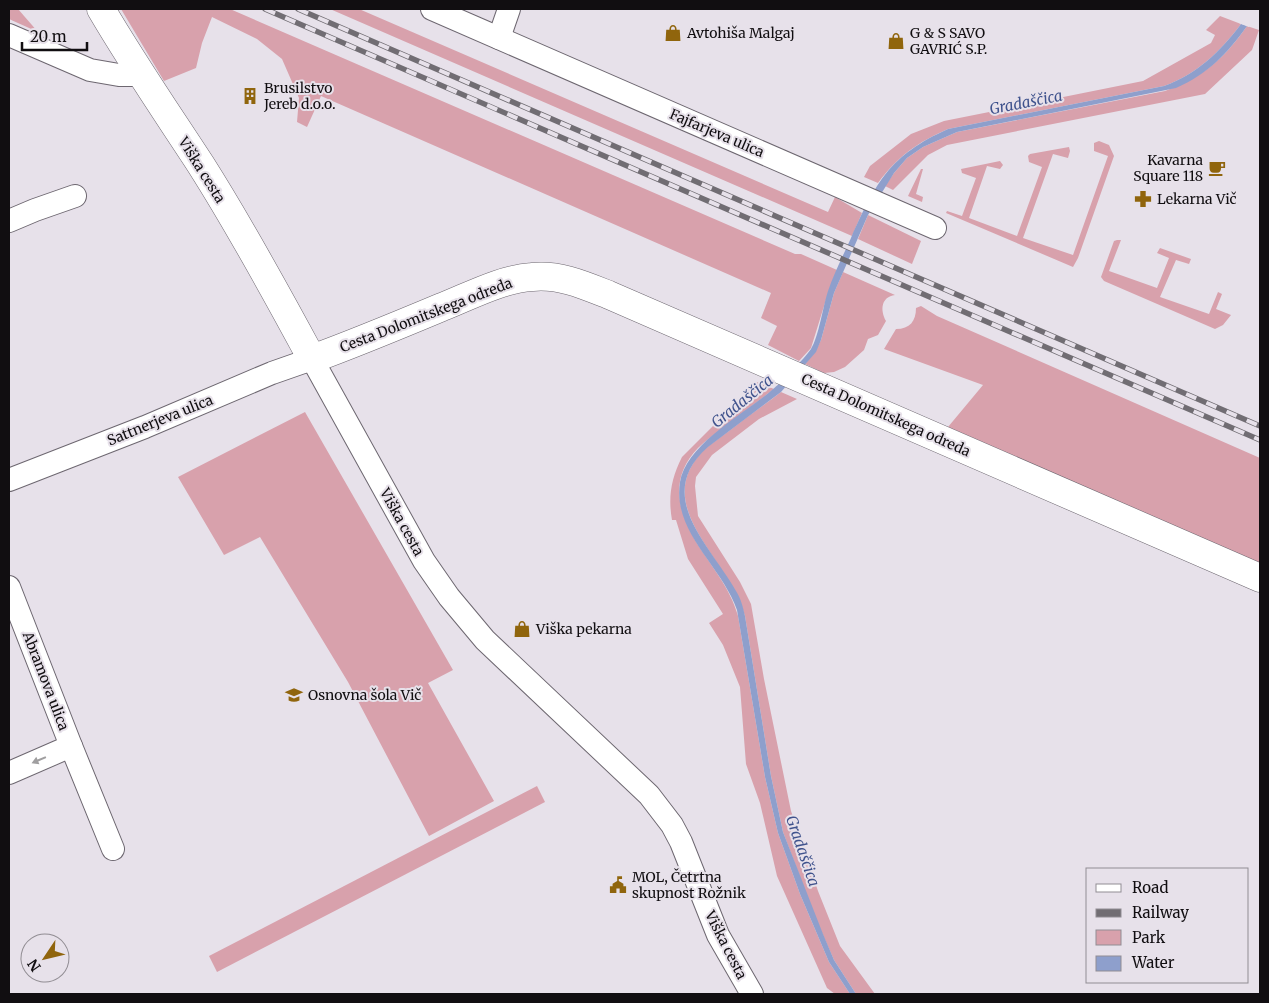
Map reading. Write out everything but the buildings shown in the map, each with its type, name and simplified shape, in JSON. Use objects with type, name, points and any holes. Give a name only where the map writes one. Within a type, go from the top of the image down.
[{"type":"street","name":"Viška cesta","points":[[101,9],[207,175],[275,291],[424,561],[449,597],[485,640],[643,789],[672,825],[681,842],[718,935],[752,994]]},
{"type":"street","name":"Fajfarjeva ulica","points":[[432,9],[935,228]]},
{"type":"street","points":[[499,38],[509,9]]},
{"type":"street","points":[[9,35],[90,70],[119,75],[142,75]]},
{"type":"street","points":[[9,221],[75,196]]},
{"type":"street","name":"Cesta Dolomitskega odreda","points":[[312,359],[520,278],[544,277],[567,280],[584,285],[812,383],[1260,578]]},
{"type":"street","name":"Sattnerjeva ulica","points":[[9,480],[312,359]]},
{"type":"street","name":"Abramova ulica","points":[[9,587],[15,622],[71,746],[112,849]]},
{"type":"street","name":"Abramova ulica","points":[[9,773],[71,746]]},
{"type":"green space","points":[[9,9],[18,9],[38,32],[9,19]]},
{"type":"green space","points":[[121,9],[230,9],[795,254],[801,254],[837,270],[811,348],[799,361],[768,345],[777,326],[761,318],[771,293],[321,96],[307,127],[297,122],[299,98],[282,59],[257,39],[212,17],[202,43],[196,68],[164,81]]},
{"type":"green space","points":[[330,9],[359,9],[828,212],[835,197],[862,213],[852,236]]},
{"type":"green space","points":[[1220,16],[1241,24],[1225,44],[1207,61],[1176,81],[1164,86],[948,129],[927,139],[901,157],[878,183],[864,177],[870,166],[911,134],[944,121],[1143,81],[1211,43],[1215,35],[1206,30]]},
{"type":"green space","points":[[1247,26],[1259,30],[1252,50],[1205,94],[947,145],[928,155],[893,190],[885,186],[907,158],[923,147],[957,132],[1165,91],[1178,86],[1212,66],[1230,48]]},
{"type":"green space","points":[[1099,141],[1109,145],[1114,156],[1078,258],[1073,267],[946,213],[947,211],[962,216],[976,178],[962,173],[961,169],[1000,161],[1003,165],[1000,169],[987,166],[969,218],[1017,236],[1042,167],[1029,162],[1028,156],[1030,154],[1069,147],[1068,158],[1053,154],[1023,238],[1073,255],[1108,156],[1094,151],[1094,143]]},
{"type":"green space","points":[[921,169],[923,169],[916,194],[923,197],[922,202],[908,196]]},
{"type":"green space","points":[[868,215],[921,241],[912,264],[858,239]]},
{"type":"green space","points":[[1121,240],[1109,271],[1157,288],[1169,258],[1157,253],[1160,248],[1191,259],[1189,264],[1176,260],[1160,297],[1209,314],[1218,292],[1222,294],[1216,309],[1231,315],[1223,325],[1215,329],[1104,281],[1101,277],[1114,241]]},
{"type":"green space","points":[[843,272],[895,295],[890,296],[884,301],[883,313],[886,321],[878,335],[868,339],[864,350],[845,367],[834,372],[824,373],[805,364],[815,352],[821,340],[834,293]]},
{"type":"green space","points":[[921,306],[937,316],[1260,458],[1260,563],[948,427],[983,385],[884,349],[896,329],[908,326],[915,317],[916,308]]},
{"type":"green space","points":[[757,382],[774,389],[698,448],[683,470],[679,493],[684,516],[689,528],[725,586],[738,616],[765,777],[778,833],[800,894],[829,962],[850,994],[835,994],[827,988],[777,876],[760,803],[746,764],[740,687],[723,645],[709,623],[723,614],[688,559],[676,520],[672,520],[671,488],[682,457]]},
{"type":"green space","points":[[781,392],[797,399],[759,419],[712,455],[696,477],[698,516],[740,582],[751,604],[791,811],[818,891],[840,946],[875,994],[856,994],[834,960],[815,917],[783,832],[771,776],[742,606],[693,523],[685,499],[687,476],[702,452]]},
{"type":"green space","points":[[305,412],[453,670],[428,683],[494,801],[429,836],[348,682],[260,537],[224,555],[178,477]]},
{"type":"green space","points":[[537,786],[545,802],[217,972],[209,956]]},
{"type":"water","name":"Gradaščica","points":[[1241,24],[1247,26],[1232,46],[1216,62],[1198,76],[1176,88],[957,132],[923,147],[907,158],[894,173],[868,215],[834,293],[816,352],[781,392],[708,447],[692,465],[685,484],[686,502],[692,520],[701,539],[741,600],[745,616],[771,776],[783,832],[834,960],[856,994],[850,994],[829,962],[800,894],[778,833],[765,777],[737,610],[721,578],[700,548],[683,517],[680,500],[680,482],[685,468],[693,455],[705,442],[718,430],[776,387],[811,349],[830,284],[860,218],[877,186],[898,160],[928,139],[948,129],[1164,86],[1187,75],[1207,61],[1225,44]]},
{"type":"pier","points":[[1246,9],[1258,9],[1249,27],[1239,23]]},
{"type":"railway","points":[[265,9],[1260,440]]},
{"type":"railway","points":[[298,9],[1260,426]]},
{"type":"place","name":"Avtohiša Malgaj","points":[[673,33]]},
{"type":"place","name":"G & S SAVO GAVRIĆ S.P.","points":[[896,41]]},
{"type":"place","name":"Brusilstvo Jereb d.o.o.","points":[[250,96]]},
{"type":"place","name":"Kavarna Square 118","points":[[1217,168]]},
{"type":"place","name":"Lekarna Vič","points":[[1143,199]]},
{"type":"place","name":"Viška pekarna","points":[[522,629]]},
{"type":"place","name":"Osnovna šola Vič","points":[[294,695]]},
{"type":"place","name":"MOL, Četrtna skupnost Rožnik","points":[[618,885]]}]
